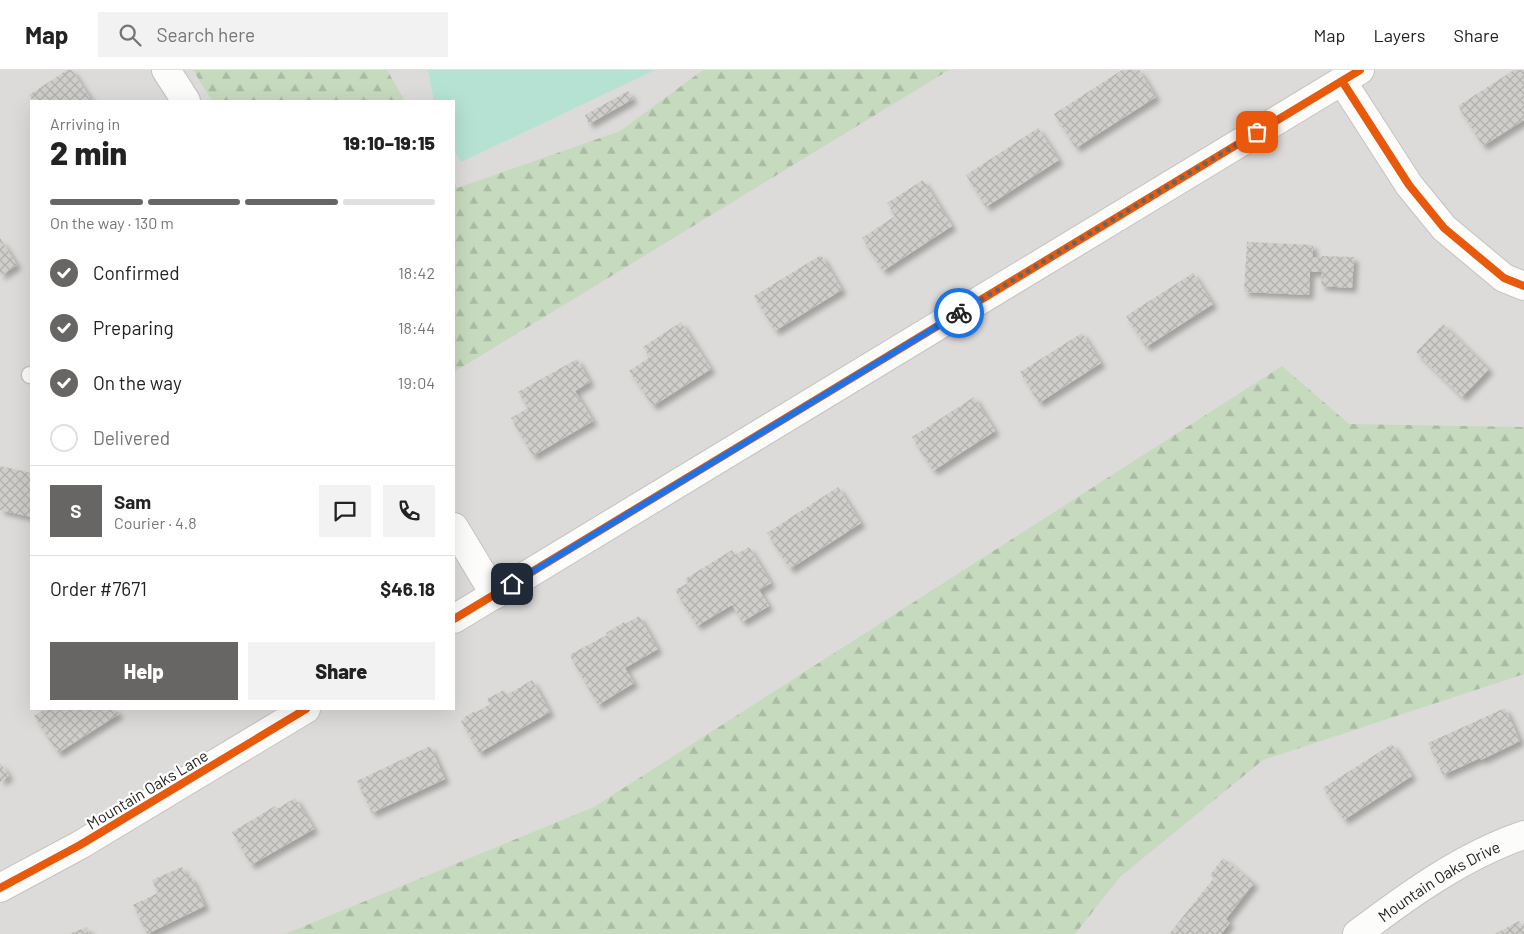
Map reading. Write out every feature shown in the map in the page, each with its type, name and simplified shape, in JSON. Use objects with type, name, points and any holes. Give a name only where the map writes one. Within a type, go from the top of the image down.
[{"type":"street","points":[[166,70],[185,100]]},
{"type":"street","points":[[455,618],[1351,76],[1409,185],[1444,228],[1504,278],[1524,286]]},
{"type":"street","points":[[455,529],[495,595]]},
{"type":"street","name":"Mountain Oaks Lane","points":[[0,888],[80,845],[304,710]]},
{"type":"street","name":"Mountain Oaks Drive","points":[[1357,934],[1400,900],[1452,869],[1508,840],[1524,835]]},
{"type":"shaded area","points":[[0,70],[1524,70],[1524,934],[0,934]]},
{"type":"green space","points":[[193,70],[387,70],[404,100],[211,100]]},
{"type":"green space","points":[[428,70],[655,70],[461,162],[455,152],[455,100],[434,100]]},
{"type":"green space","points":[[703,70],[949,70],[455,371],[455,184],[457,188],[620,131]]},
{"type":"green space","points":[[1282,366],[1349,424],[1524,427],[1524,674],[1263,760],[1120,877],[1075,934],[285,934],[594,807]]},
{"type":"building","points":[[67,70],[72,70],[91,100],[32,100],[29,95]]},
{"type":"building","points":[[1122,70],[1139,70],[1156,97],[1076,148],[1054,114]]},
{"type":"building","points":[[1514,70],[1524,70],[1524,120],[1483,146],[1458,106]]},
{"type":"building","points":[[628,91],[633,99],[589,124],[585,115]]},
{"type":"building","points":[[1038,128],[1059,160],[986,207],[966,175]]},
{"type":"building","points":[[923,180],[952,226],[883,271],[862,238],[895,216],[887,203]]},
{"type":"building","points":[[0,238],[17,265],[0,276]]},
{"type":"building","points":[[1247,242],[1313,245],[1313,257],[1354,257],[1352,288],[1321,286],[1322,272],[1310,272],[1309,295],[1244,292]]},
{"type":"building","points":[[821,255],[842,290],[775,331],[754,296]]},
{"type":"building","points":[[1193,273],[1213,304],[1146,347],[1126,316]]},
{"type":"building","points":[[681,322],[711,369],[653,406],[629,371],[650,357],[643,347]]},
{"type":"building","points":[[1443,324],[1489,369],[1462,397],[1416,352]]},
{"type":"building","points":[[1082,333],[1101,363],[1039,403],[1020,372]]},
{"type":"building","points":[[577,359],[590,382],[575,391],[593,421],[533,456],[511,418],[528,408],[518,392]]},
{"type":"building","points":[[974,397],[995,431],[933,471],[912,437]]},
{"type":"building","points":[[0,466],[30,473],[30,517],[0,510]]},
{"type":"building","points":[[838,487],[861,523],[790,569],[767,533]]},
{"type":"building","points":[[749,547],[771,583],[759,590],[769,606],[742,622],[732,605],[697,626],[675,590],[688,583],[685,579],[732,550],[735,555]]},
{"type":"building","points":[[639,616],[658,649],[625,668],[634,683],[598,705],[570,656],[607,635],[606,633],[624,622],[625,624]]},
{"type":"building","points":[[532,680],[550,712],[479,753],[461,721],[463,718],[490,704],[487,699],[504,690],[507,695]]},
{"type":"building","points":[[1505,708],[1520,741],[1481,760],[1480,758],[1443,775],[1428,743]]},
{"type":"building","points":[[43,710],[116,710],[119,714],[58,753],[34,716]]},
{"type":"building","points":[[1392,744],[1412,776],[1344,820],[1323,788]]},
{"type":"building","points":[[430,746],[445,779],[372,813],[357,781]]},
{"type":"building","points":[[0,762],[9,776],[0,782]]},
{"type":"building","points":[[295,798],[314,829],[251,865],[232,832],[275,806],[277,809]]},
{"type":"building","points":[[1223,858],[1254,883],[1226,919],[1230,923],[1221,934],[1169,934],[1214,878],[1210,875]]},
{"type":"building","points":[[182,867],[187,878],[191,877],[205,906],[147,934],[133,905],[158,893],[152,880]]},
{"type":"building","points":[[1519,921],[1522,925],[1524,924],[1524,934],[1495,934]]},
{"type":"building","points":[[87,927],[89,934],[69,934]]},
{"type":"cycle path","points":[[455,618],[1360,70]]},
{"type":"cycle path","points":[[1342,81],[1409,185],[1444,228],[1504,278],[1524,286]]},
{"type":"cycle path","points":[[0,888],[80,845],[304,710]]},
{"type":"way so far","points":[[959,313],[1257,132]]},
{"type":"route","points":[[512,584],[959,313]]}]
